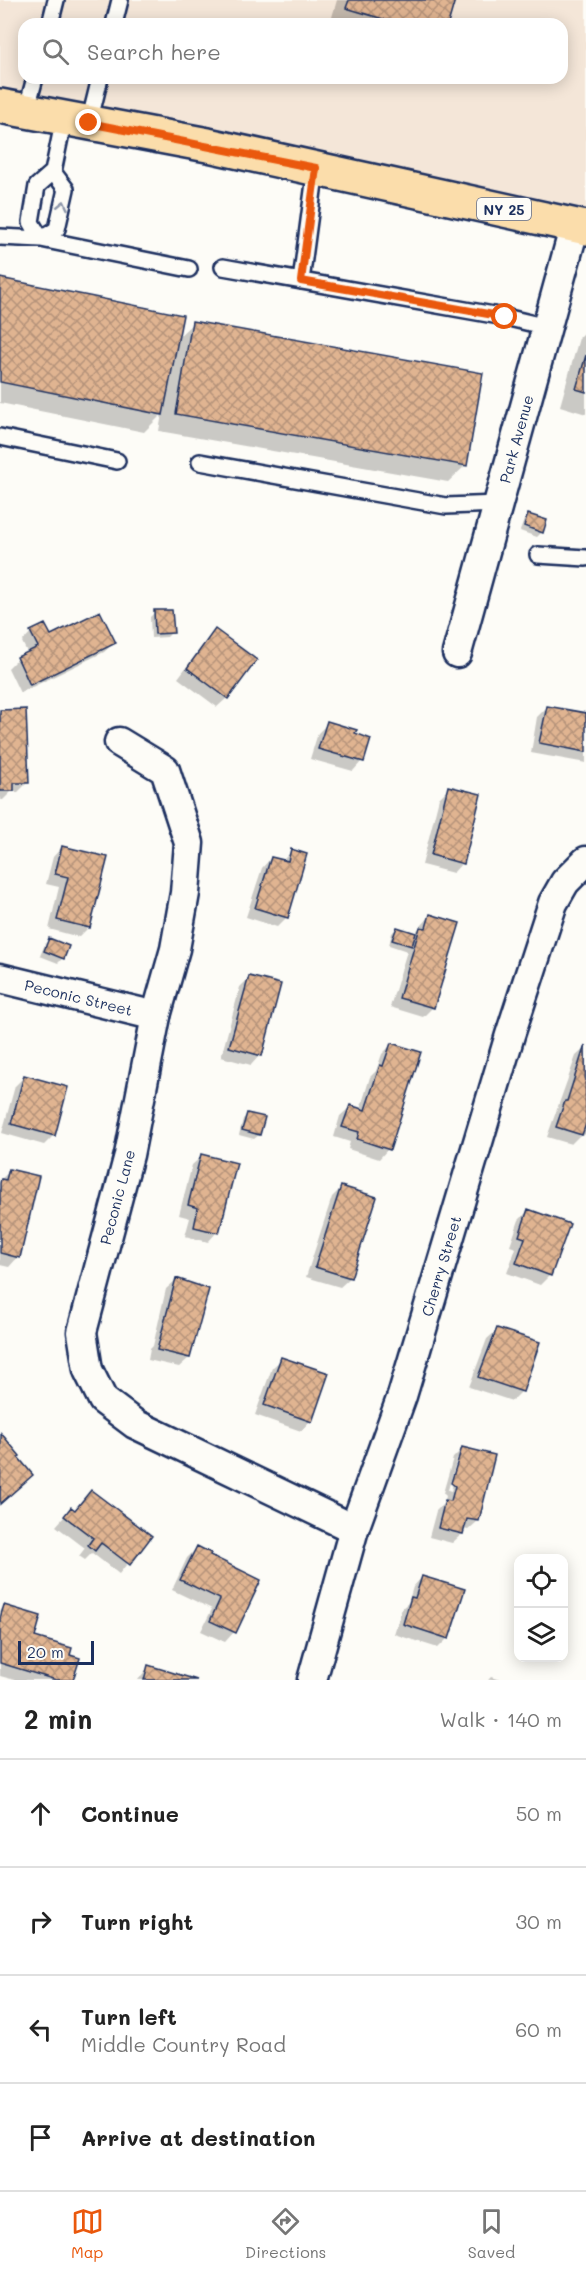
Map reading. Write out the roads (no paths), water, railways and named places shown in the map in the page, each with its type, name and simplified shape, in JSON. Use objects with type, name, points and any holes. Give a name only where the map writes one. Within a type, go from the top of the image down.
[{"type":"main road","name":"NY 25","points":[[13,109],[316,168],[580,226]]},
{"type":"street","name":"Park Avenue","points":[[457,653],[547,327],[580,226]]},
{"type":"street","name":"Peconic Lane","points":[[119,742],[165,770],[189,843],[185,893],[176,949],[156,1016],[129,1155],[82,1332],[88,1370],[102,1400],[135,1424],[354,1529]]},
{"type":"street","name":"Cherry Street","points":[[312,1680],[354,1529],[402,1396],[510,1035],[553,903],[565,882],[586,861]]},
{"type":"street","name":"Peconic Street","points":[[0,978],[156,1016]]},
{"type":"lane","points":[[52,18],[56,0]]},
{"type":"lane","points":[[116,18],[120,0]]},
{"type":"lane","points":[[13,109],[31,84]]},
{"type":"lane","points":[[41,239],[31,222],[38,186],[53,172],[97,84]]},
{"type":"lane","points":[[301,281],[316,168]]},
{"type":"lane","points":[[41,239],[57,229],[66,189],[53,172]]},
{"type":"lane","points":[[0,237],[41,239],[189,269]]},
{"type":"lane","points":[[223,267],[505,317],[547,327]]},
{"type":"lane","points":[[0,437],[117,461]]},
{"type":"lane","points":[[200,462],[446,506],[498,504]]},
{"type":"lane","points":[[538,555],[586,558]]}]
